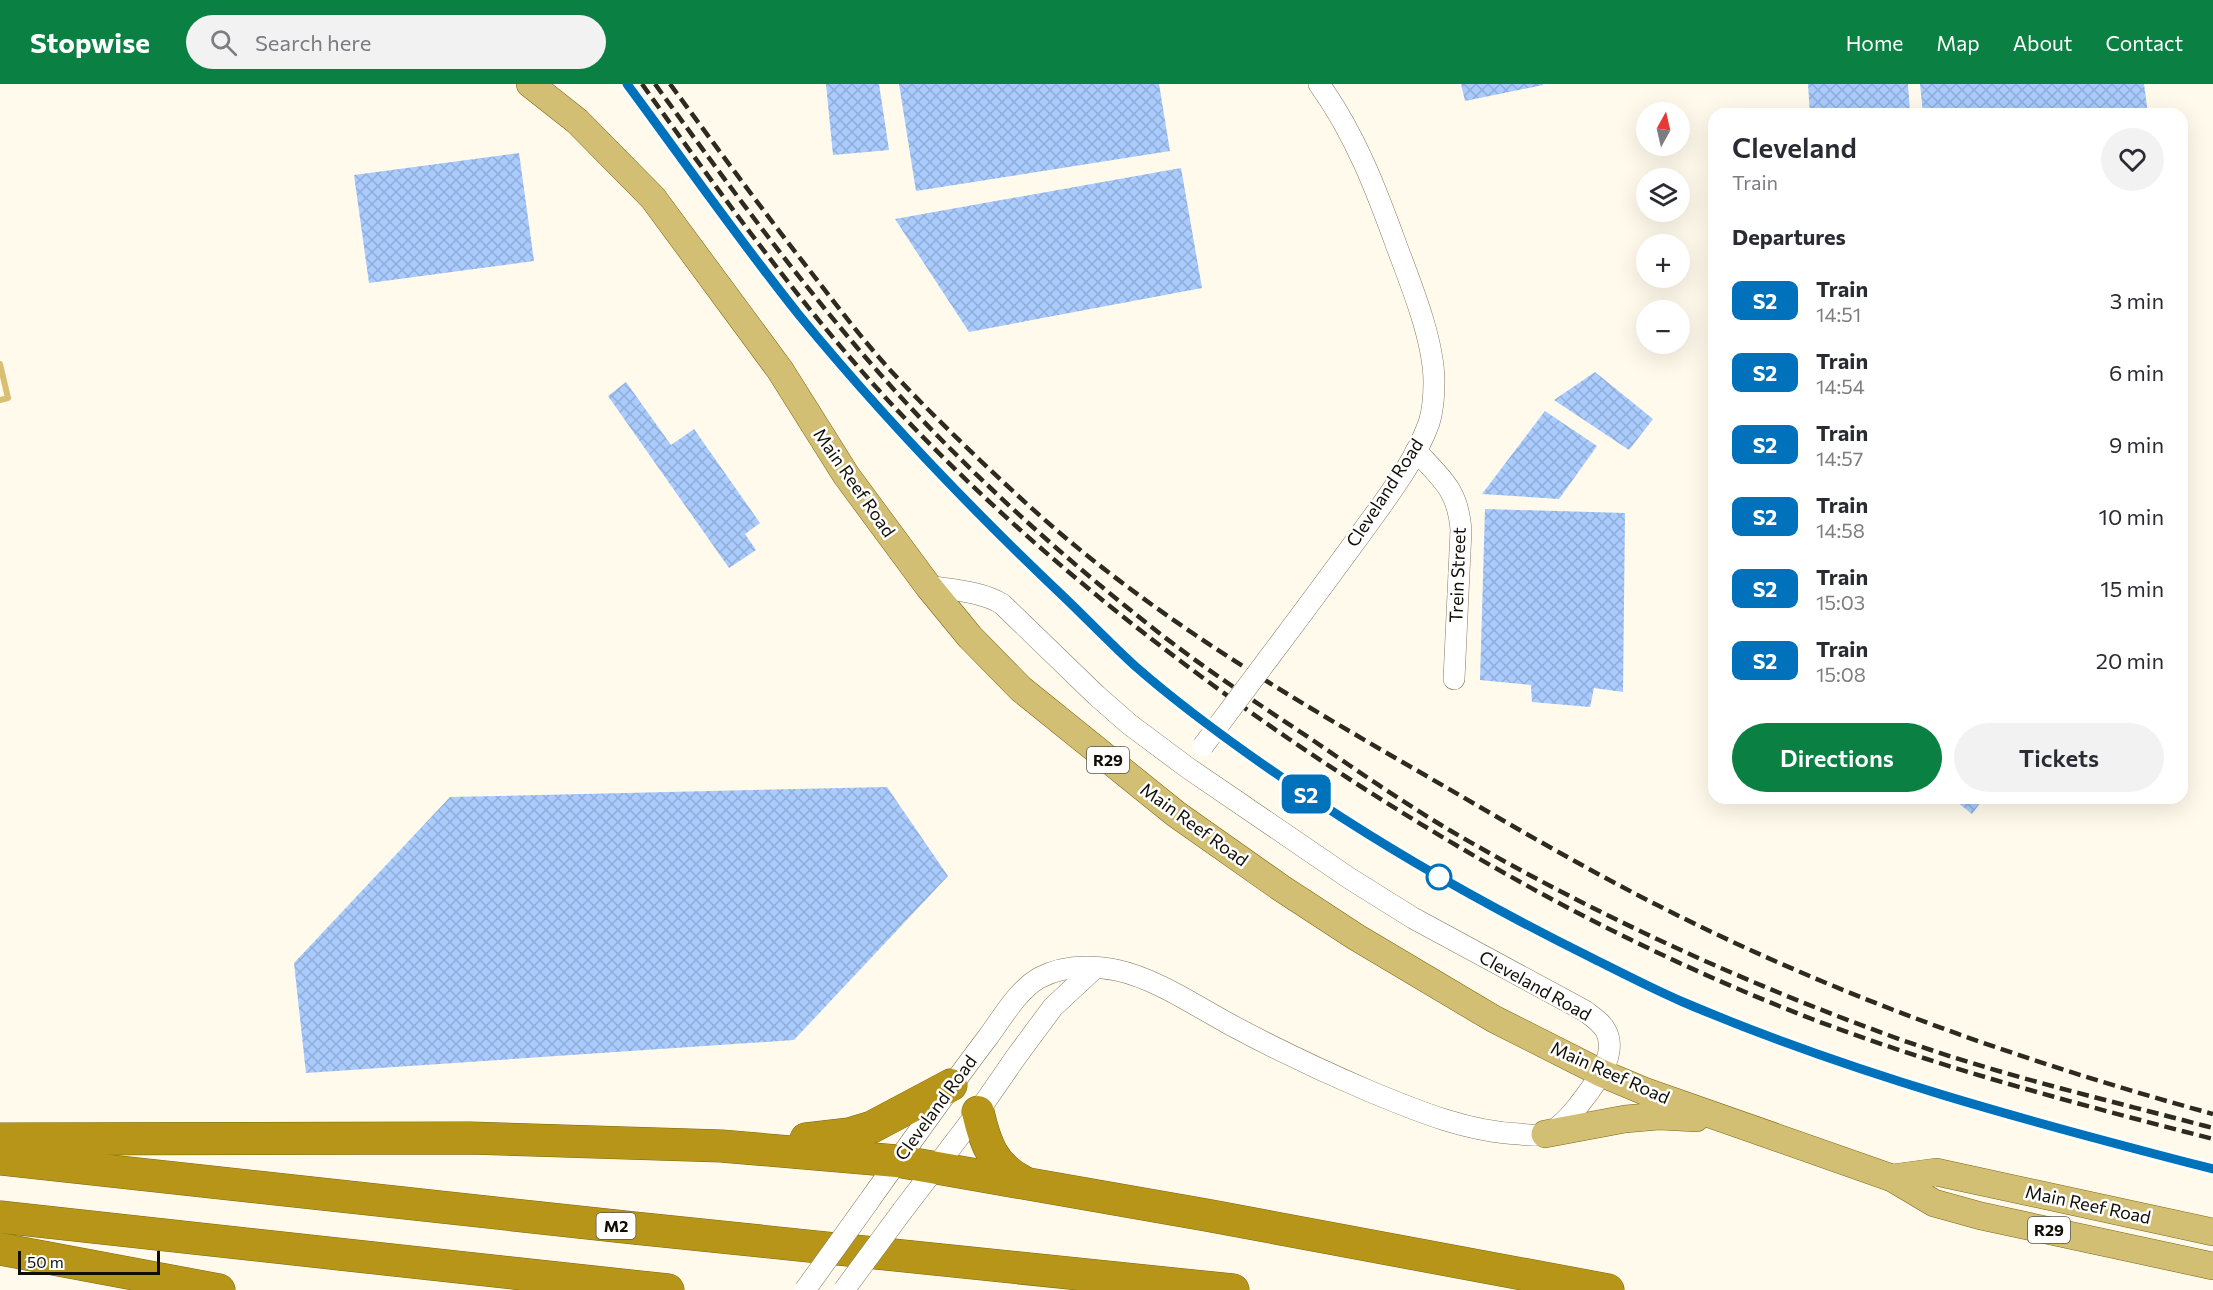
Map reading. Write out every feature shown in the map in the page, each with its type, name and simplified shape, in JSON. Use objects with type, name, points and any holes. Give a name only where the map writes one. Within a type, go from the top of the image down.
[{"type":"highway","points":[[619,1142],[666,1139],[790,1140],[849,1134],[881,1122],[951,1085]]},
{"type":"highway","points":[[978,1112],[990,1152],[1011,1176],[1025,1183]]},
{"type":"highway","points":[[0,1138],[468,1137],[721,1146],[897,1161],[1608,1290]]},
{"type":"highway","name":"M2","points":[[0,1159],[1233,1290]]},
{"type":"highway","points":[[0,1217],[668,1290]]},
{"type":"highway","points":[[0,1249],[219,1290]]},
{"type":"main road","name":"Main Reef Road","points":[[530,84],[577,121],[652,198],[780,370],[846,475],[928,586],[970,637],[1021,689],[1176,814],[1281,888],[1356,937],[1494,1019],[1601,1073],[1892,1178],[1934,1203],[1981,1216],[2213,1266]]},
{"type":"main road","points":[[1545,1134],[1648,1116],[1727,1120]]},
{"type":"main road","name":"Main Reef Road","points":[[1892,1178],[1936,1172],[2213,1232]]},
{"type":"street","name":"Cleveland Road","points":[[1188,768],[1375,514],[1416,451],[1430,420],[1433,403],[1433,362],[1402,261],[1361,154],[1319,84]]},
{"type":"street","name":"Trein Street","points":[[1416,451],[1446,482],[1459,509],[1461,530],[1454,679]]},
{"type":"street","name":"Cleveland Road","points":[[805,1290],[951,1085],[1018,997],[1040,978],[1068,967],[1116,970],[1156,986],[1318,1069],[1396,1102],[1479,1129],[1507,1134],[1545,1134],[1571,1115],[1601,1073],[1608,1054],[1609,1039],[1606,1030],[1585,1011],[1413,918],[1349,878],[1188,768],[1129,724],[1096,695],[1002,604],[969,593],[928,586]]},
{"type":"street","name":"Cleveland Road","points":[[844,1290],[978,1112],[1053,1007],[1095,968]]},
{"type":"building","points":[[826,84],[879,84],[889,150],[833,155]]},
{"type":"building","points":[[899,84],[1159,84],[1170,151],[916,191]]},
{"type":"building","points":[[1461,84],[1543,84],[1543,85],[1465,101]]},
{"type":"building","points":[[1808,84],[1908,84],[1910,108],[1810,108]]},
{"type":"building","points":[[1920,84],[2144,84],[2147,108],[1922,108]]},
{"type":"building","points":[[519,153],[534,261],[369,283],[354,175]]},
{"type":"building","points":[[1181,168],[1202,288],[969,332],[895,219]]},
{"type":"building","points":[[1595,372],[1653,419],[1629,450],[1554,400]]},
{"type":"building","points":[[626,382],[671,445],[694,429],[760,523],[745,534],[756,550],[729,568],[608,396]]},
{"type":"building","points":[[1545,411],[1597,446],[1559,499],[1482,494]]},
{"type":"building","points":[[1485,509],[1625,513],[1623,692],[1594,688],[1590,707],[1532,702],[1531,685],[1480,680]]},
{"type":"building","points":[[887,787],[948,876],[794,1040],[306,1073],[294,963],[450,797]]},
{"type":"building","points":[[1960,804],[1980,804],[1972,814]]},
{"type":"waterway","points":[[0,364],[8,398],[0,400]]},
{"type":"railway","points":[[628,84],[777,287],[861,389],[894,425],[994,530],[1135,666],[1201,720],[1271,770],[1350,823],[1449,883],[1551,938],[1684,1002],[1813,1052],[1945,1096],[2213,1169]]},
{"type":"railway","points":[[642,84],[725,199],[813,313],[874,385],[921,435],[969,483],[1071,574],[1178,659],[1289,739],[1414,820],[1542,894],[1675,961],[1743,991],[1861,1037],[1961,1070],[2213,1139]]},
{"type":"railway","points":[[655,84],[792,268],[850,339],[912,409],[980,478],[1088,576],[1163,636],[1237,690],[1416,809],[1503,861],[1611,917],[1720,968],[1832,1014],[1968,1062],[2213,1128]]},
{"type":"railway","points":[[670,84],[858,333],[907,388],[992,472],[1071,543],[1117,579],[1212,646],[1360,738],[1535,839],[1629,891],[1727,939],[1863,998],[2001,1049],[2213,1114]]},
{"type":"train","name":"S2","points":[[627,84],[798,313],[864,392],[939,473],[1000,536],[1136,666],[1182,705],[1287,781],[1395,851],[1498,910],[1611,968],[1684,1002],[1813,1052],[1949,1098],[2213,1169]]}]
